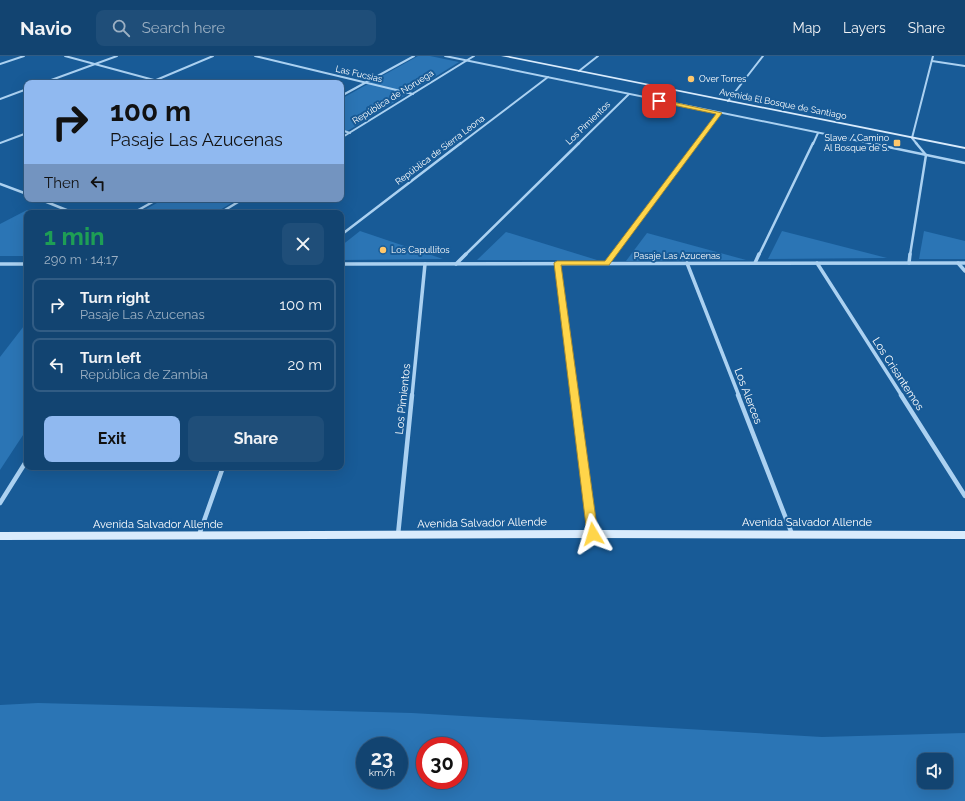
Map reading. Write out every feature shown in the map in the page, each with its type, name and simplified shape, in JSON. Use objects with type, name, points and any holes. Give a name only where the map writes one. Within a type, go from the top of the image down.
[{"type":"main road","name":"Avenida El Bosque de Santiago","points":[[503,56],[965,148]]},
{"type":"main road","name":"Avenida Salvador Allende","points":[[0,536],[398,536],[593,534],[965,535]]},
{"type":"street","points":[[0,64],[24,56]]},
{"type":"street","points":[[66,56],[155,80],[214,56]]},
{"type":"street","points":[[51,80],[117,56]]},
{"type":"street","name":"Las Fucsias","points":[[255,56],[413,94]]},
{"type":"street","points":[[344,94],[414,56]]},
{"type":"street","name":"Avenida El Bosque de Santiago","points":[[444,56],[965,163]]},
{"type":"street","name":"República de Noruega","points":[[344,136],[474,56]]},
{"type":"street","points":[[579,71],[598,56]]},
{"type":"street","points":[[728,101],[763,56]]},
{"type":"street","points":[[909,263],[926,155],[912,138],[933,56]]},
{"type":"street","points":[[932,61],[965,66]]},
{"type":"street","name":"República de Sierra Leona","points":[[344,233],[548,77]]},
{"type":"street","points":[[0,99],[24,90]]},
{"type":"street","name":"Los Pimientos","points":[[456,264],[629,94]]},
{"type":"street","points":[[607,263],[720,113]]},
{"type":"street","points":[[344,131],[350,133]]},
{"type":"street","points":[[0,144],[24,133]]},
{"type":"street","points":[[755,263],[818,133]]},
{"type":"street","points":[[0,184],[24,193]]},
{"type":"street","points":[[46,202],[66,210]]},
{"type":"street","points":[[138,210],[153,202]]},
{"type":"street","points":[[225,210],[238,202]]},
{"type":"street","points":[[557,263],[593,534]]},
{"type":"street","name":"Los Alerces","points":[[687,263],[792,534]]},
{"type":"street","name":"Los Crisantemos","points":[[816,263],[965,496]]},
{"type":"street","points":[[958,263],[965,271]]},
{"type":"street","name":"Pasaje Las Azucenas","points":[[344,264],[965,263]]},
{"type":"street","points":[[0,264],[24,264]]},
{"type":"street","name":"Los Pimientos","points":[[398,536],[426,264]]},
{"type":"street","points":[[0,503],[24,465]]},
{"type":"street","points":[[199,536],[223,470]]},
{"type":"shaded area","points":[[418,56],[430,56],[459,62],[344,133],[344,97]]},
{"type":"shaded area","points":[[159,202],[233,202],[220,210],[144,210]]},
{"type":"shaded area","points":[[24,212],[24,256],[0,256],[0,224]]},
{"type":"shaded area","points":[[360,231],[443,259],[344,260],[344,244]]},
{"type":"shaded area","points":[[782,231],[887,258],[768,259]]},
{"type":"shaded area","points":[[924,231],[965,241],[965,259],[919,259]]},
{"type":"shaded area","points":[[506,232],[597,260],[477,260]]},
{"type":"shaded area","points":[[647,233],[746,260],[626,261]]},
{"type":"shaded area","points":[[24,326],[24,434],[0,470],[0,357]]},
{"type":"shaded area","points":[[38,703],[412,713],[822,737],[965,733],[965,801],[0,801],[0,705]]},
{"type":"place","name":"Over Torres","points":[[691,79]]},
{"type":"place","name":"Slave / Camino Al Bosque de S.","points":[[897,143]]},
{"type":"place","name":"Los Capullitos","points":[[383,250]]},
{"type":"route","points":[[593,534],[557,263],[607,263],[720,113],[659,101]]}]
